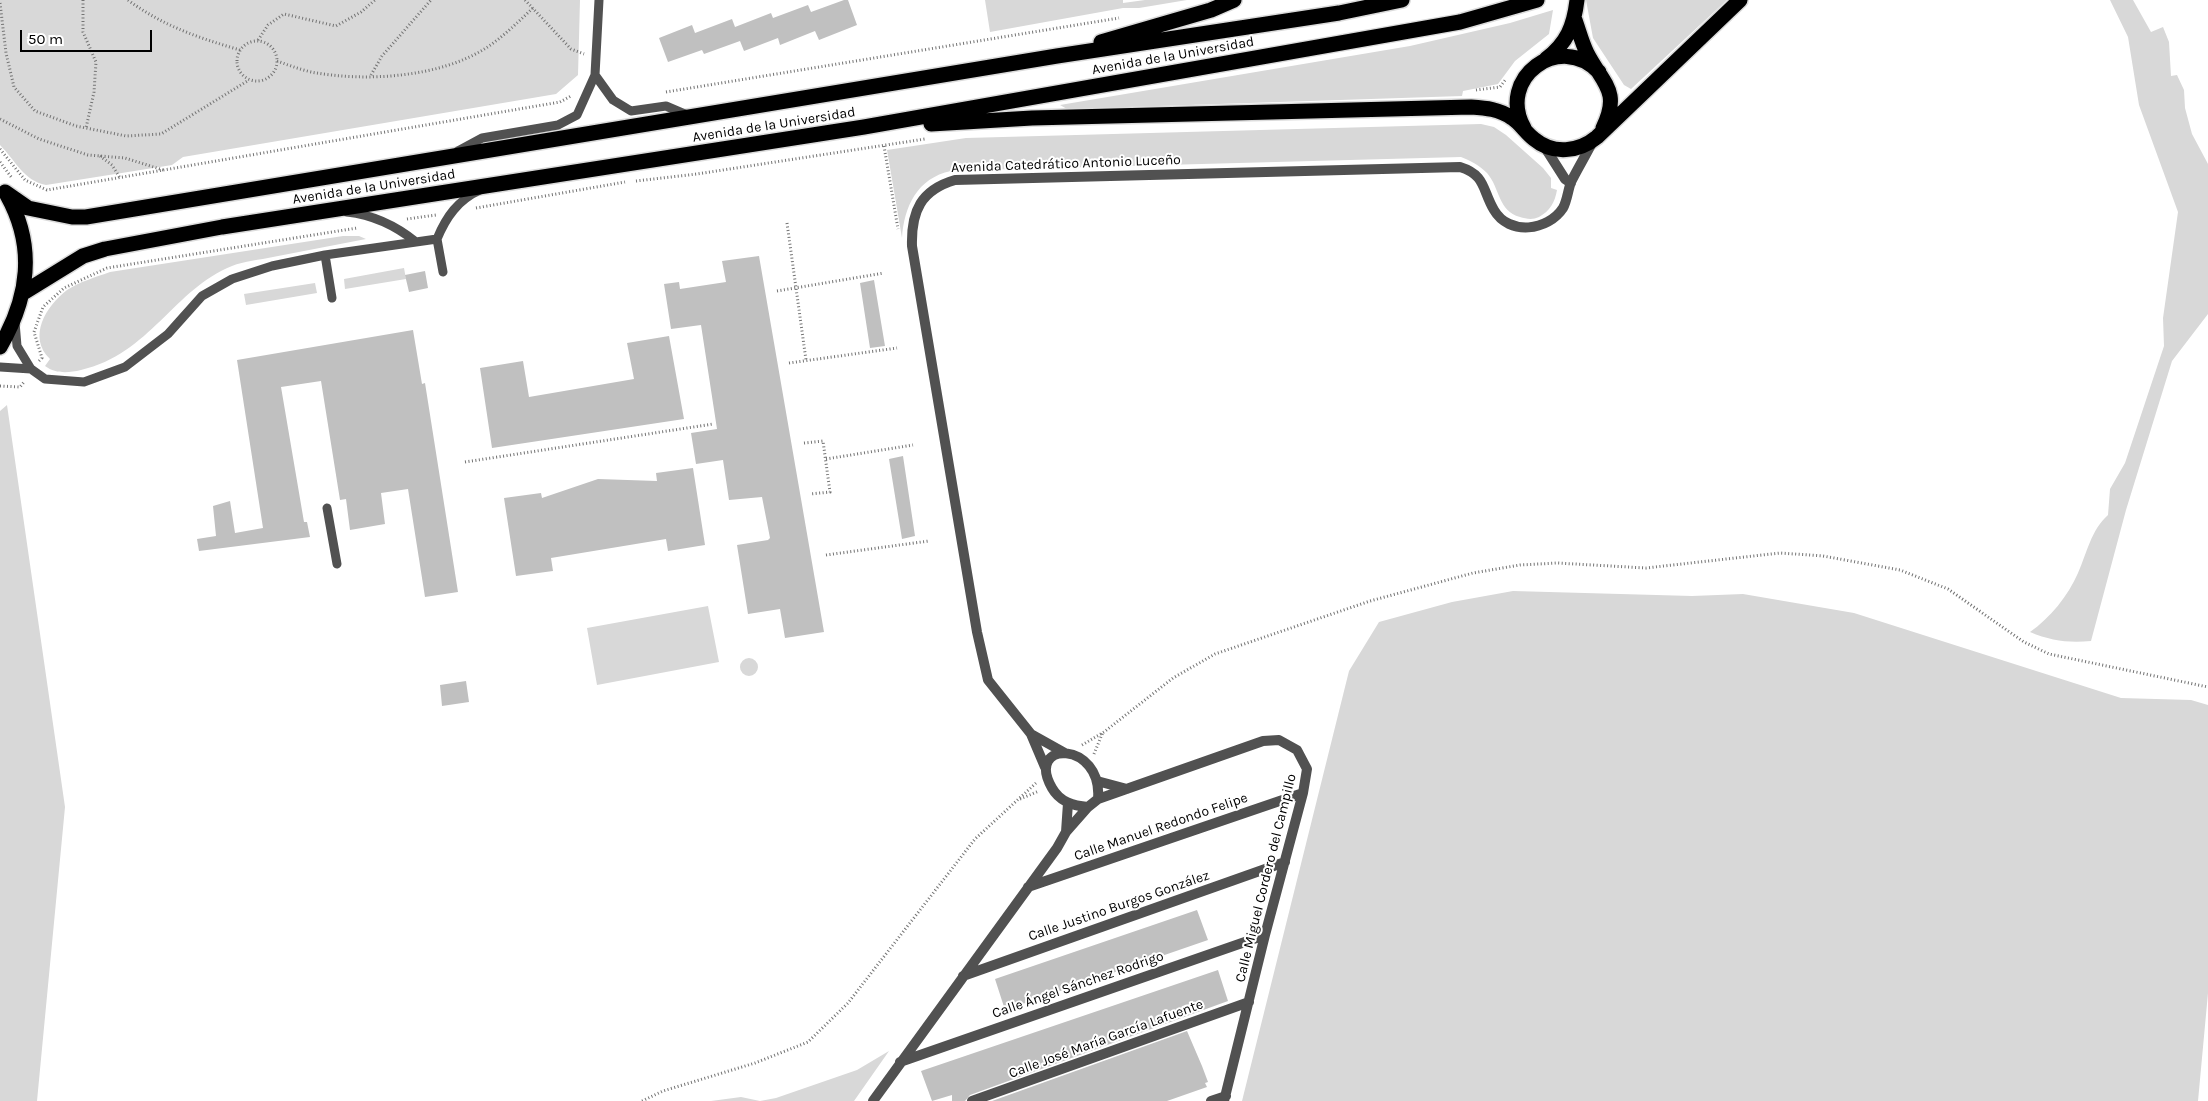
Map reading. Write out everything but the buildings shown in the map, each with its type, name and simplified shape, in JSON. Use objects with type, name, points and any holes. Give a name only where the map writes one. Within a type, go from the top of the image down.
[{"type":"highway","points":[[1057,56],[1144,28],[1212,10],[1234,0]]},
{"type":"highway","name":"Avenida de la Universidad","points":[[2,189],[32,209],[72,217],[86,217],[1057,56],[1339,13],[1402,0]]},
{"type":"highway","points":[[1577,0],[1575,20],[1587,54],[1610,89],[1612,103],[1610,113],[1597,137]]},
{"type":"highway","points":[[864,127],[1032,118],[1472,107],[1494,109],[1512,118],[1544,146],[1566,150],[1583,146],[1597,137],[1740,0]]},
{"type":"highway","name":"Avenida de la Universidad","points":[[24,293],[83,256],[105,249],[222,227],[864,127],[1460,22],[1533,1]]},
{"type":"highway","points":[[1525,130],[1519,116],[1518,95],[1526,77],[1536,66],[1557,50],[1575,20]]},
{"type":"highway","points":[[1536,66],[1549,59],[1569,56],[1588,62],[1599,72]]},
{"type":"highway","points":[[0,347],[15,322],[24,293],[26,250],[14,208],[2,189]]},
{"type":"street","name":"Avenida Catedrático Antonio Luceño","points":[[1046,771],[1031,734],[988,680],[977,632],[912,246],[913,220],[924,198],[941,184],[956,180],[1460,167],[1481,180],[1494,210],[1500,217],[1514,226],[1530,228],[1547,222],[1563,208],[1571,183],[1597,137]]},
{"type":"street","points":[[1544,146],[1565,179],[1571,183]]},
{"type":"street","name":"Avenida Catedrático Antonio Luceño","points":[[1031,734],[1068,753]]},
{"type":"street","name":"Calle Miguel Cordero del Campillo","points":[[1098,799],[1263,741],[1279,740],[1297,750],[1307,769],[1303,793],[1264,935],[1225,1098]]},
{"type":"street","points":[[875,1100],[900,1062],[1066,832],[1088,807],[1098,799],[1097,781],[1089,766],[1068,753],[1057,754],[1050,758],[1046,771],[1051,786],[1068,804],[1088,807]]},
{"type":"street","points":[[1097,781],[1127,788]]},
{"type":"street","name":"Calle Manuel Redondo Felipe","points":[[1028,887],[1303,793]]},
{"type":"street","points":[[1066,832],[1068,804]]},
{"type":"street","name":"Calle Justino Burgos González","points":[[963,976],[1285,862]]},
{"type":"street","name":"Calle Ángel Sánchez Rodrigo","points":[[900,1062],[1264,935]]},
{"type":"street","name":"Calle José María García Lafuente","points":[[972,1101],[1249,1002]]},
{"type":"street","points":[[1212,1101],[1225,1098]]},
{"type":"lane","points":[[446,158],[482,138],[558,126],[577,116],[595,75],[599,0]]},
{"type":"lane","points":[[595,75],[613,100],[631,111],[666,106],[690,116]]},
{"type":"lane","points":[[443,272],[437,239],[456,205],[477,191],[497,184]]},
{"type":"lane","points":[[330,210],[363,214],[389,222],[416,242]]},
{"type":"lane","points":[[15,322],[17,346],[32,369],[45,379],[84,382],[125,367],[168,334],[202,296],[232,279],[272,266],[325,255],[437,239]]},
{"type":"lane","points":[[325,255],[332,298]]},
{"type":"lane","points":[[0,367],[32,369]]},
{"type":"lane","points":[[327,508],[338,564]]},
{"type":"path","points":[[83,0],[83,32],[96,62],[94,92],[86,128]]},
{"type":"path","points":[[128,0],[142,10],[192,36],[240,50]]},
{"type":"path","points":[[258,40],[268,25],[284,14],[336,26],[361,12],[375,0]]},
{"type":"path","points":[[371,75],[382,56],[431,0]]},
{"type":"path","points":[[525,0],[571,49],[596,58]]},
{"type":"path","points":[[0,3],[6,53],[14,87],[35,111],[86,128],[126,136],[161,134],[250,80]]},
{"type":"path","points":[[278,61],[310,72],[371,75],[422,73],[457,63],[486,48],[512,28],[533,8]]},
{"type":"path","points":[[665,92],[1121,18]]},
{"type":"path","points":[[258,40],[270,44],[277,55],[278,61],[276,68],[269,78],[256,81],[250,80],[239,70],[237,64],[240,50],[251,41],[258,40]]},
{"type":"path","points":[[0,149],[25,180],[47,190],[560,102],[573,94]]},
{"type":"path","points":[[0,119],[39,139],[88,155],[125,158],[164,170]]},
{"type":"path","points":[[389,222],[635,181],[697,174],[928,139]]},
{"type":"path","points":[[884,146],[898,232]]},
{"type":"path","points":[[99,156],[112,166],[120,178]]},
{"type":"path","points":[[786,223],[806,360]]},
{"type":"path","points":[[32,369],[42,358],[34,332],[43,307],[64,288],[107,268],[363,227]]},
{"type":"path","points":[[777,291],[884,273]]},
{"type":"path","points":[[789,363],[897,348]]},
{"type":"path","points":[[465,462],[713,424]]},
{"type":"path","points":[[804,443],[823,441],[830,492],[810,494]]},
{"type":"path","points":[[826,459],[913,445]]},
{"type":"path","points":[[826,555],[929,541]]},
{"type":"path","points":[[1068,753],[1104,732],[1173,678],[1215,654],[1370,601],[1473,573],[1520,565],[1557,563],[1646,568],[1780,553],[1823,556],[1900,570],[1948,589],[2024,642],[2050,654],[2208,686]]},
{"type":"path","points":[[1089,766],[1104,732]]},
{"type":"path","points":[[642,1101],[663,1091],[755,1063],[808,1042],[848,1003],[975,839],[1046,771]]},
{"type":"path","points":[[1015,802],[1051,786]]},
{"type":"shaded area","points":[[0,0],[580,0],[578,75],[556,94],[183,157],[172,165],[46,185],[38,183],[26,175],[0,145]]},
{"type":"shaded area","points":[[985,0],[1123,0],[1123,3],[1145,0],[1187,0],[1139,8],[1123,8],[990,32]]},
{"type":"shaded area","points":[[1586,0],[1727,0],[1631,89],[1624,85],[1593,38]]},
{"type":"shaded area","points":[[2110,0],[2133,0],[2151,32],[2163,27],[2169,42],[2171,76],[2177,75],[2184,90],[2185,108],[2192,134],[2208,164],[2208,314],[2172,361],[2126,510],[2091,641],[2075,642],[2053,639],[2030,632],[2045,620],[2064,598],[2074,582],[2093,535],[2108,515],[2110,489],[2125,463],[2164,346],[2163,318],[2178,212],[2139,105],[2128,37]]},
{"type":"shaded area","points":[[1553,10],[1549,34],[1515,61],[1498,84],[1463,91],[1462,96],[1067,109],[1060,105],[1410,46],[1510,23]]},
{"type":"shaded area","points":[[1481,124],[1494,127],[1506,135],[1543,168],[1551,178],[1551,188],[1557,190],[1551,206],[1543,215],[1530,219],[1522,218],[1507,210],[1487,173],[1475,163],[1461,157],[961,170],[939,175],[921,187],[909,205],[902,238],[887,150],[966,138]]},
{"type":"shaded area","points":[[343,236],[359,236],[366,239],[232,266],[212,276],[144,336],[126,350],[105,362],[81,370],[67,372],[58,372],[45,366],[50,359],[43,350],[40,341],[42,322],[52,304],[59,297],[82,282],[110,272]]},
{"type":"shaded area","points":[[404,268],[406,279],[345,289],[344,279]]},
{"type":"shaded area","points":[[315,283],[317,293],[246,305],[244,294]]},
{"type":"shaded area","points":[[7,405],[65,807],[37,1101],[0,1101],[0,411]]},
{"type":"shaded area","points":[[1513,591],[1692,596],[1743,594],[1854,613],[2121,698],[2191,700],[2208,705],[2208,993],[2198,1101],[1242,1101],[1349,671],[1379,622],[1452,602]]},
{"type":"shaded area","points":[[708,606],[719,662],[597,685],[587,628]]},
{"type":"shaded area","points":[[745,658],[753,658],[758,663],[756,674],[745,676],[740,671],[740,663]]},
{"type":"shaded area","points":[[889,1051],[854,1101],[760,1101],[776,1098],[857,1070]]},
{"type":"shaded area","points":[[741,1097],[760,1101],[711,1101]]}]
